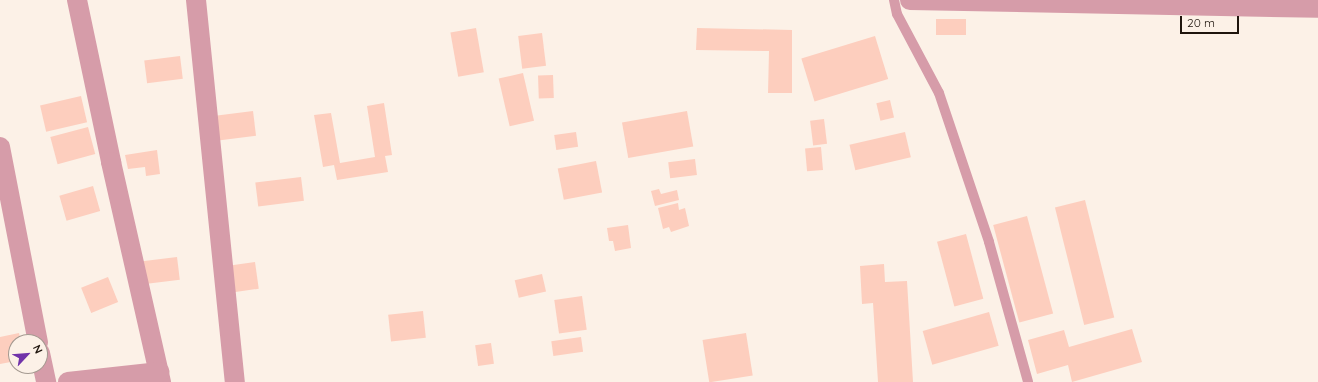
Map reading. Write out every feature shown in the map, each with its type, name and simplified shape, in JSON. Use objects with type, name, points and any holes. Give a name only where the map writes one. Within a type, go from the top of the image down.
[{"type":"street","points":[[68,382],[160,377],[113,170],[77,0]]},
{"type":"street","points":[[196,0],[235,382]]},
{"type":"street","points":[[910,0],[1318,8]]},
{"type":"street","points":[[0,147],[36,334]]},
{"type":"lane","points":[[894,0],[897,14],[939,93],[989,242],[1028,382]]},
{"type":"building","points":[[936,19],[966,19],[966,35],[936,35]]},
{"type":"building","points":[[476,28],[484,72],[458,77],[450,33]]},
{"type":"building","points":[[697,28],[792,30],[792,93],[768,93],[769,51],[696,50]]},
{"type":"building","points":[[542,33],[546,66],[522,69],[518,36]]},
{"type":"building","points":[[875,36],[888,79],[815,102],[801,59]]},
{"type":"building","points":[[180,56],[183,79],[147,83],[144,60]]},
{"type":"building","points":[[523,73],[534,121],[510,126],[499,79]]},
{"type":"building","points":[[553,75],[554,98],[539,99],[538,76]]},
{"type":"building","points":[[81,96],[87,122],[46,132],[40,105]]},
{"type":"building","points":[[890,100],[894,118],[880,121],[876,103]]},
{"type":"building","points":[[384,103],[392,155],[385,156],[388,172],[337,180],[334,165],[323,167],[314,115],[331,113],[340,163],[375,157],[367,106]]},
{"type":"building","points":[[253,111],[256,136],[218,140],[215,116]]},
{"type":"building","points":[[687,111],[693,146],[628,158],[622,122]]},
{"type":"building","points":[[824,119],[827,144],[813,146],[810,121]]},
{"type":"building","points":[[88,127],[95,154],[58,164],[50,137]]},
{"type":"building","points":[[576,132],[578,147],[556,150],[554,135]]},
{"type":"building","points":[[905,132],[911,157],[855,170],[849,145]]},
{"type":"building","points":[[821,147],[823,170],[807,171],[805,148]]},
{"type":"building","points":[[157,150],[160,174],[146,176],[145,167],[128,169],[125,155]]},
{"type":"building","points":[[695,159],[697,175],[670,178],[668,162]]},
{"type":"building","points":[[596,161],[602,192],[564,200],[558,168]]},
{"type":"building","points":[[301,177],[304,201],[258,206],[255,183]]},
{"type":"building","points":[[93,186],[100,211],[67,221],[59,196]]},
{"type":"building","points":[[659,189],[661,194],[677,190],[679,200],[655,206],[651,191]]},
{"type":"building","points":[[1085,200],[1114,317],[1084,325],[1055,207]]},
{"type":"building","points":[[678,203],[679,210],[685,208],[689,226],[671,232],[669,227],[663,229],[658,208]]},
{"type":"building","points":[[1027,216],[1053,314],[1019,323],[993,225]]},
{"type":"building","points":[[628,225],[631,248],[615,251],[613,241],[609,241],[607,228]]},
{"type":"building","points":[[966,234],[983,299],[954,306],[937,242]]},
{"type":"building","points":[[177,257],[180,280],[143,284],[140,262]]},
{"type":"building","points":[[255,262],[259,289],[232,292],[228,266]]},
{"type":"building","points":[[884,264],[885,282],[907,281],[913,382],[878,382],[873,303],[862,304],[860,266]]},
{"type":"building","points":[[542,274],[546,292],[519,298],[515,280]]},
{"type":"building","points":[[108,277],[118,302],[91,313],[81,288]]},
{"type":"building","points":[[582,296],[587,330],[559,334],[554,300]]},
{"type":"building","points":[[423,311],[426,338],[391,342],[388,315]]},
{"type":"building","points":[[989,312],[999,346],[932,365],[923,331]]},
{"type":"building","points":[[1132,329],[1142,362],[1072,382],[1068,365],[1037,374],[1028,340],[1064,330],[1069,347]]},
{"type":"building","points":[[746,333],[753,375],[709,382],[703,340]]},
{"type":"building","points":[[8,335],[8,362],[0,364],[0,337]]},
{"type":"building","points":[[581,337],[583,352],[553,356],[551,341]]},
{"type":"building","points":[[491,343],[494,364],[478,366],[475,345]]}]
